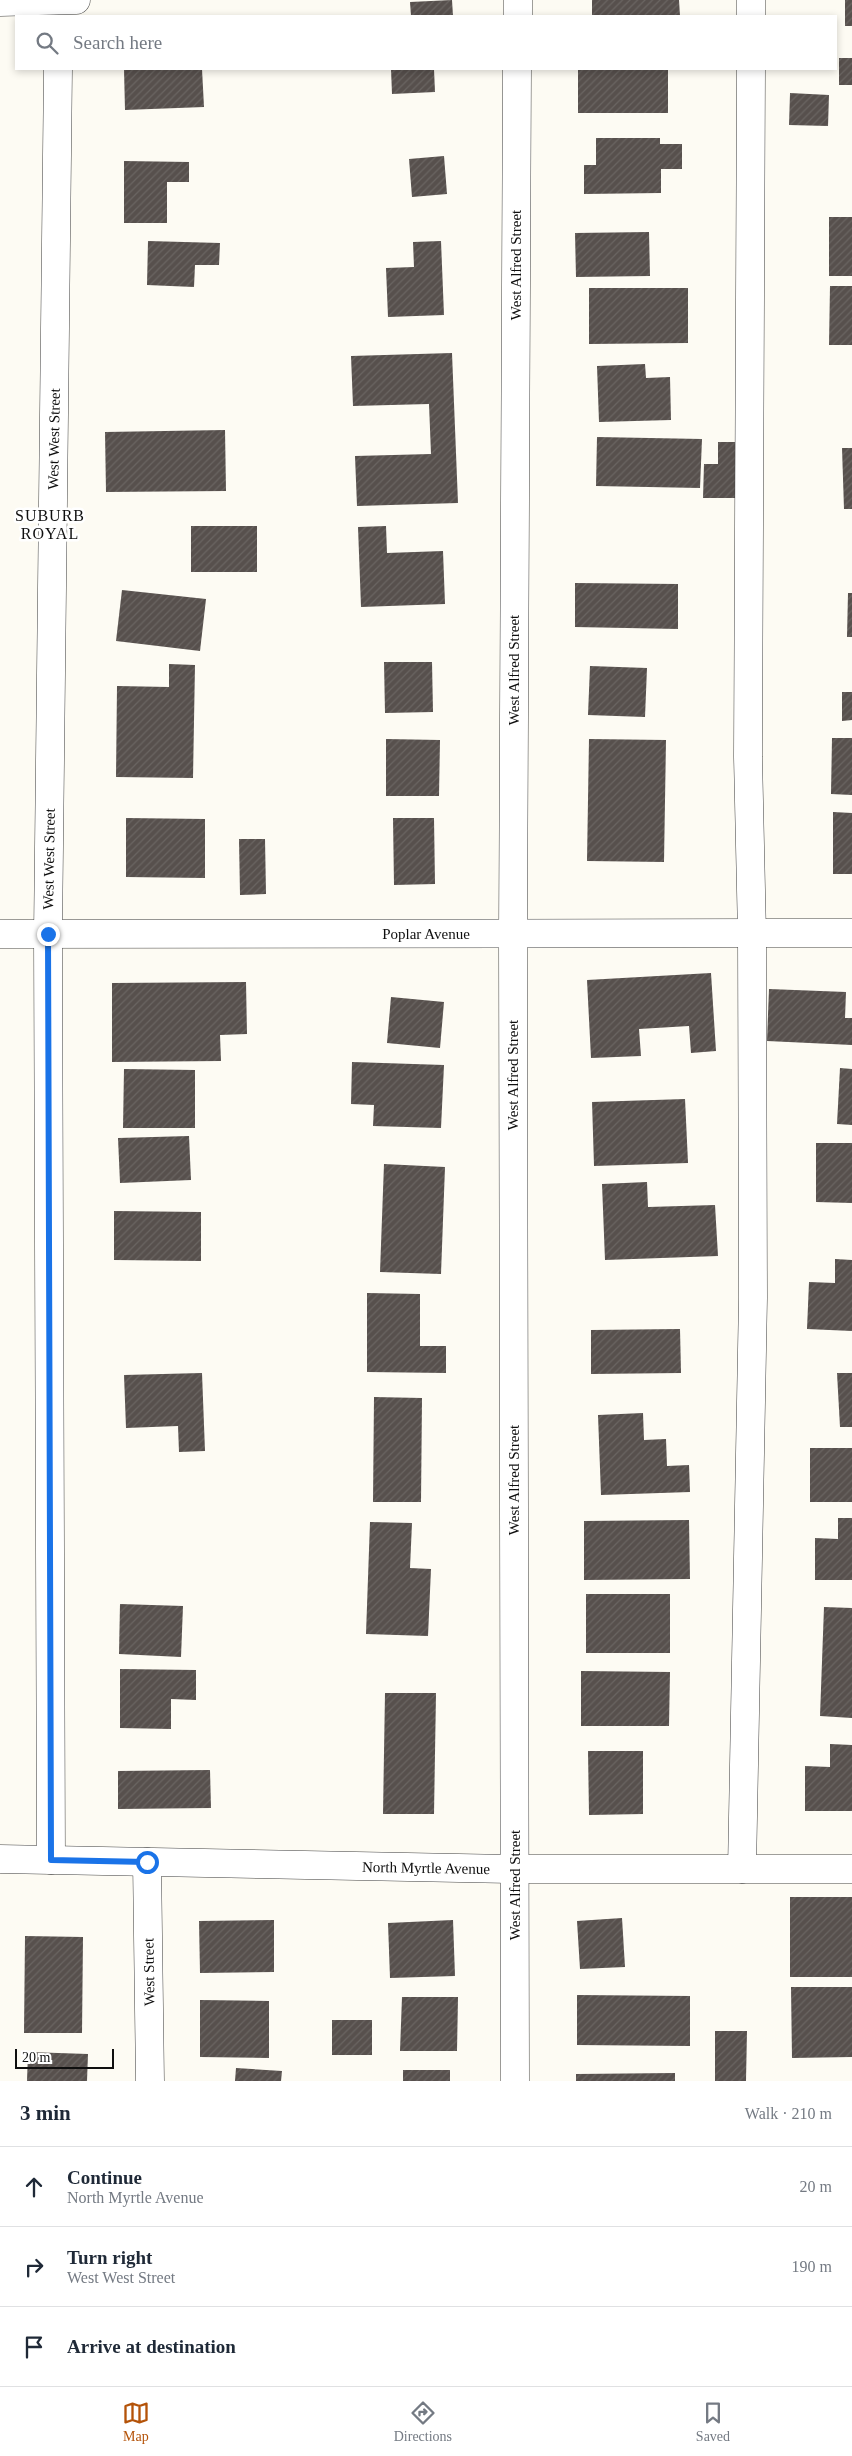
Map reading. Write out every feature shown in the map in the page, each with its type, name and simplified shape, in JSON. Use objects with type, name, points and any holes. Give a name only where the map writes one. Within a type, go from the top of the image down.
[{"type":"street","points":[[518,0],[518,15]]},
{"type":"street","points":[[751,0],[751,15]]},
{"type":"street","points":[[0,2],[65,6]]},
{"type":"street","name":"West West Street","points":[[51,1860],[48,934],[58,70]]},
{"type":"street","name":"West Alfred Street","points":[[515,2081],[512,935],[517,70]]},
{"type":"street","points":[[742,1869],[753,1298],[752,934],[748,757],[751,70]]},
{"type":"street","name":"Poplar Avenue","points":[[0,934],[852,934]]},
{"type":"street","name":"North Myrtle Avenue","points":[[0,1859],[515,1869],[852,1869]]},
{"type":"street","name":"West Street","points":[[147,1862],[150,2081]]},
{"type":"building","points":[[452,0],[453,15],[411,15],[410,2]]},
{"type":"building","points":[[592,0],[679,0],[680,15],[592,15]]},
{"type":"building","points":[[845,0],[852,0],[852,26],[845,26]]},
{"type":"building","points":[[839,58],[852,58],[852,85],[839,85]]},
{"type":"building","points":[[124,70],[202,70],[204,107],[125,110]]},
{"type":"building","points":[[391,70],[434,70],[435,92],[392,94]]},
{"type":"building","points":[[578,70],[668,70],[668,113],[578,113]]},
{"type":"building","points":[[790,93],[829,95],[828,126],[789,125]]},
{"type":"building","points":[[596,138],[660,138],[660,144],[682,144],[682,169],[661,169],[661,193],[584,194],[584,165],[596,165]]},
{"type":"building","points":[[444,156],[447,194],[412,197],[409,159]]},
{"type":"building","points":[[124,161],[189,162],[189,182],[167,182],[167,223],[124,223]]},
{"type":"building","points":[[829,217],[852,217],[852,276],[829,276]]},
{"type":"building","points":[[649,232],[650,276],[576,277],[575,233]]},
{"type":"building","points":[[148,241],[220,243],[219,265],[195,265],[194,287],[147,285]]},
{"type":"building","points":[[441,241],[444,315],[388,317],[386,268],[414,267],[413,242]]},
{"type":"building","points":[[830,286],[852,286],[852,345],[829,345]]},
{"type":"building","points":[[589,288],[688,288],[688,343],[589,344]]},
{"type":"building","points":[[452,353],[458,503],[357,506],[355,456],[431,454],[429,404],[353,406],[351,356]]},
{"type":"building","points":[[645,364],[646,378],[670,377],[671,420],[599,422],[597,366]]},
{"type":"building","points":[[225,430],[226,491],[106,492],[105,432]]},
{"type":"building","points":[[597,437],[702,439],[700,488],[596,486]]},
{"type":"building","points":[[718,442],[736,442],[735,498],[703,498],[704,464],[718,464]]},
{"type":"building","points":[[842,448],[852,448],[852,509],[844,509]]},
{"type":"building","points":[[191,526],[257,526],[257,572],[191,572]]},
{"type":"building","points":[[386,526],[387,553],[443,551],[445,604],[361,607],[358,527]]},
{"type":"building","points":[[575,583],[678,584],[678,629],[575,627]]},
{"type":"building","points":[[122,590],[206,599],[200,651],[116,641]]},
{"type":"building","points":[[848,593],[852,593],[852,637],[847,637]]},
{"type":"building","points":[[384,662],[432,662],[433,712],[385,713]]},
{"type":"building","points":[[169,664],[195,665],[193,778],[116,777],[117,686],[169,687]]},
{"type":"building","points":[[590,666],[647,668],[645,717],[588,715]]},
{"type":"building","points":[[842,692],[852,692],[852,720],[842,721]]},
{"type":"building","points":[[832,738],[852,738],[852,795],[831,794]]},
{"type":"building","points":[[386,739],[440,740],[439,796],[386,796]]},
{"type":"building","points":[[589,739],[666,740],[664,862],[587,861]]},
{"type":"building","points":[[833,812],[852,813],[852,874],[833,874]]},
{"type":"building","points":[[126,818],[205,819],[205,878],[126,877]]},
{"type":"building","points":[[393,818],[434,818],[435,884],[394,885]]},
{"type":"building","points":[[239,839],[265,839],[266,894],[240,895]]},
{"type":"building","points":[[711,973],[716,1051],[691,1053],[689,1026],[639,1029],[641,1056],[591,1058],[587,980]]},
{"type":"building","points":[[246,982],[247,1034],[220,1035],[221,1061],[112,1062],[112,983]]},
{"type":"building","points":[[769,989],[846,992],[845,1018],[852,1018],[852,1045],[767,1041]]},
{"type":"building","points":[[391,997],[444,1002],[440,1048],[387,1043]]},
{"type":"building","points":[[352,1062],[444,1065],[441,1128],[373,1126],[374,1105],[351,1104]]},
{"type":"building","points":[[840,1068],[852,1069],[852,1125],[837,1124]]},
{"type":"building","points":[[124,1069],[195,1070],[195,1128],[123,1128]]},
{"type":"building","points":[[685,1099],[688,1163],[594,1166],[592,1102]]},
{"type":"building","points":[[189,1136],[191,1180],[120,1183],[118,1138]]},
{"type":"building","points":[[816,1143],[852,1143],[852,1203],[816,1202]]},
{"type":"building","points":[[384,1164],[445,1167],[441,1274],[380,1272]]},
{"type":"building","points":[[647,1182],[648,1207],[715,1205],[718,1256],[605,1260],[602,1184]]},
{"type":"building","points":[[114,1211],[201,1212],[201,1261],[114,1260]]},
{"type":"building","points":[[835,1259],[852,1260],[852,1331],[807,1329],[809,1282],[835,1283]]},
{"type":"building","points":[[367,1293],[420,1294],[420,1346],[446,1346],[446,1373],[367,1372]]},
{"type":"building","points":[[680,1329],[681,1373],[591,1374],[591,1330]]},
{"type":"building","points":[[202,1373],[205,1451],[179,1452],[178,1426],[126,1428],[124,1375]]},
{"type":"building","points":[[837,1373],[852,1373],[852,1427],[840,1427]]},
{"type":"building","points":[[374,1397],[422,1398],[421,1502],[373,1502]]},
{"type":"building","points":[[643,1413],[644,1440],[666,1439],[667,1466],[689,1465],[690,1492],[601,1495],[598,1415]]},
{"type":"building","points":[[810,1448],[852,1448],[852,1502],[810,1502]]},
{"type":"building","points":[[838,1518],[852,1518],[852,1580],[815,1580],[815,1538],[838,1539]]},
{"type":"building","points":[[689,1520],[690,1579],[584,1580],[584,1521]]},
{"type":"building","points":[[370,1522],[412,1523],[410,1568],[431,1569],[428,1636],[366,1634]]},
{"type":"building","points":[[586,1594],[670,1594],[670,1653],[586,1653]]},
{"type":"building","points":[[120,1604],[183,1606],[181,1657],[119,1654]]},
{"type":"building","points":[[824,1607],[852,1608],[852,1718],[820,1716]]},
{"type":"building","points":[[120,1669],[196,1670],[196,1700],[171,1699],[171,1729],[120,1728]]},
{"type":"building","points":[[581,1671],[670,1672],[669,1726],[581,1726]]},
{"type":"building","points":[[385,1693],[436,1693],[434,1814],[383,1814]]},
{"type":"building","points":[[830,1744],[852,1745],[852,1811],[805,1811],[805,1766],[830,1767]]},
{"type":"building","points":[[588,1751],[643,1751],[643,1814],[589,1815]]},
{"type":"building","points":[[210,1770],[211,1808],[118,1809],[118,1771]]},
{"type":"building","points":[[790,1897],[852,1897],[852,1977],[790,1977]]},
{"type":"building","points":[[622,1918],[625,1967],[580,1969],[577,1921]]},
{"type":"building","points":[[274,1920],[274,1972],[200,1973],[199,1921]]},
{"type":"building","points":[[453,1920],[455,1976],[390,1978],[388,1923]]},
{"type":"building","points":[[25,1936],[83,1937],[82,2033],[24,2033]]},
{"type":"building","points":[[791,1987],[852,1987],[852,2057],[792,2058]]},
{"type":"building","points":[[577,1995],[690,1996],[690,2046],[577,2045]]},
{"type":"building","points":[[402,1997],[458,1997],[457,2051],[400,2051]]},
{"type":"building","points":[[200,2000],[269,2001],[269,2058],[200,2057]]},
{"type":"building","points":[[332,2020],[372,2020],[372,2055],[332,2055]]},
{"type":"building","points":[[715,2031],[747,2031],[746,2081],[715,2081]]},
{"type":"building","points":[[28,2052],[88,2054],[87,2081],[27,2081]]},
{"type":"building","points":[[236,2068],[282,2071],[281,2081],[235,2081]]},
{"type":"building","points":[[403,2070],[450,2070],[450,2081],[403,2081]]},
{"type":"building","points":[[675,2073],[675,2081],[576,2081],[576,2074]]},
{"type":"district","name":"SUBURB ROYAL","points":[[50,524]]},
{"type":"route","points":[[48,934],[51,1860],[147,1862]]}]
